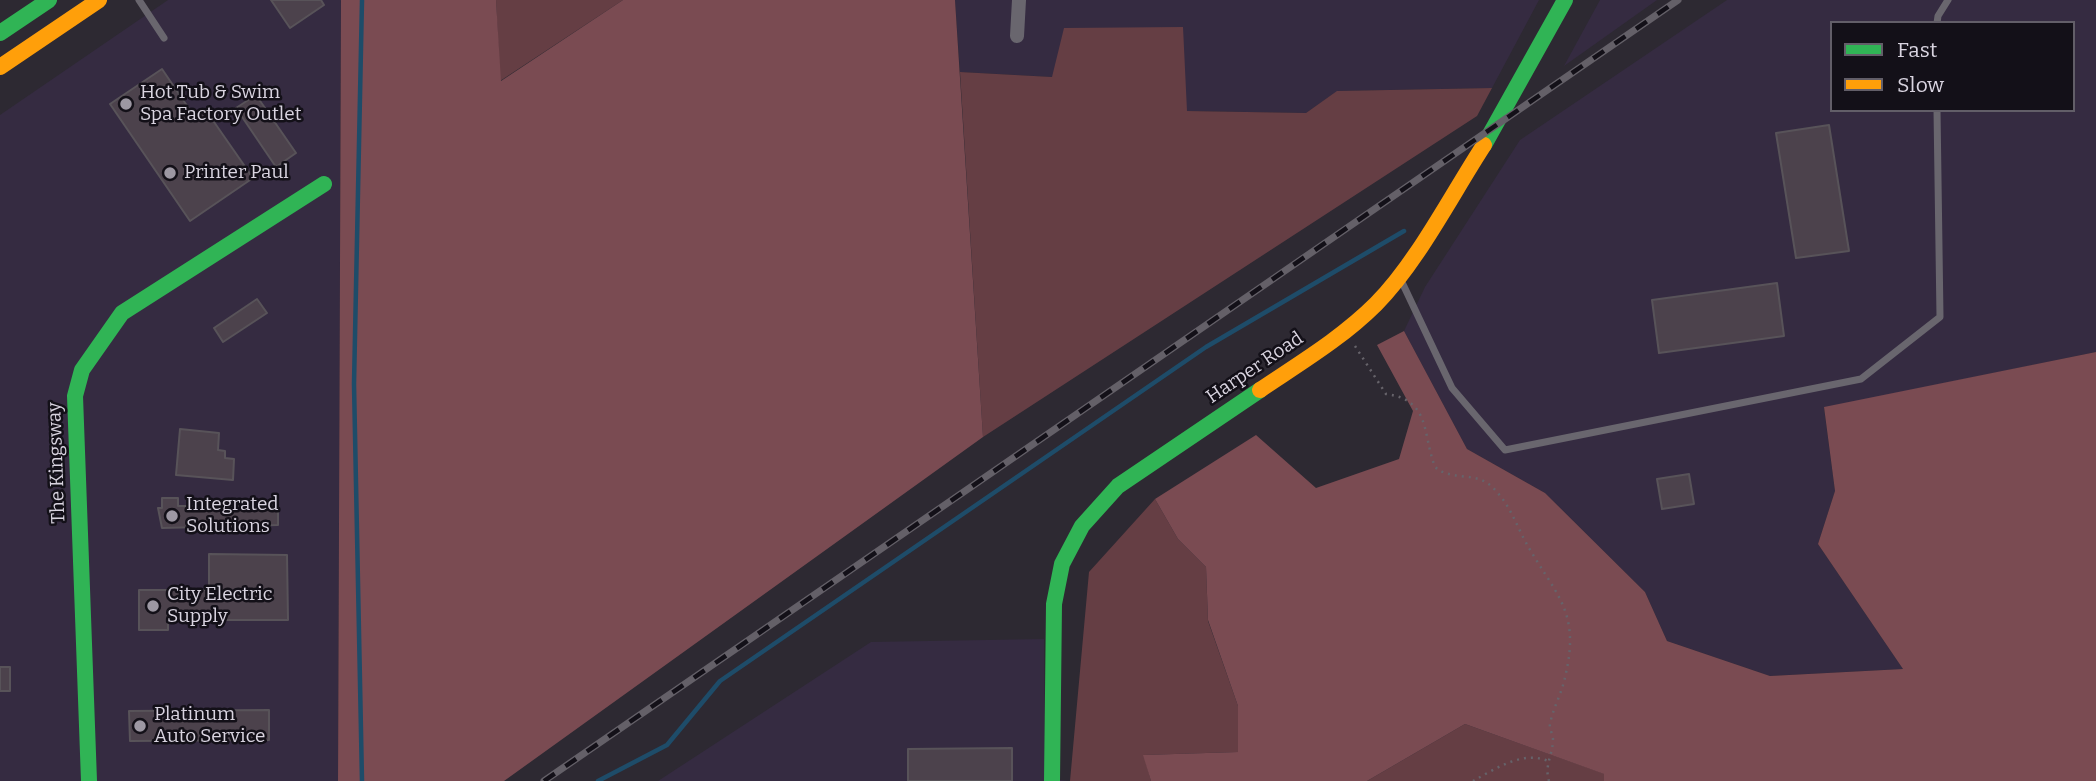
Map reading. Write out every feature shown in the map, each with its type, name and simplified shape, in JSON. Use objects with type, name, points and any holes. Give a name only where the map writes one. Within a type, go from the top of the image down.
[{"type":"street","points":[[0,33],[49,0]]},
{"type":"street","points":[[0,67],[99,0]]},
{"type":"street","points":[[1017,36],[1019,0]]},
{"type":"street","name":"Harper Road","points":[[1052,781],[1054,604],[1062,564],[1082,526],[1098,505],[1118,486],[1340,336],[1377,303],[1399,277],[1494,129],[1566,0]]},
{"type":"street","name":"The Kingsway","points":[[89,781],[75,396],[82,369],[122,313],[324,184]]},
{"type":"lane","points":[[139,0],[164,38]]},
{"type":"lane","points":[[1937,21],[1948,0]]},
{"type":"lane","points":[[1399,277],[1452,388],[1505,450],[1861,379],[1940,317],[1937,112]]},
{"type":"path","points":[[1352,340],[1386,394],[1405,397],[1416,405],[1436,467],[1442,473],[1488,483],[1506,503],[1525,540],[1559,590],[1568,617],[1569,651],[1566,676],[1550,725],[1553,739],[1546,770],[1549,781]]},
{"type":"path","points":[[1473,781],[1508,762],[1539,757],[1548,761]]},
{"type":"shaded area","points":[[168,0],[341,0],[338,781],[0,781],[0,115]]},
{"type":"shaded area","points":[[341,0],[496,0],[501,81],[623,0],[955,0],[983,437],[504,781],[338,781]]},
{"type":"shaded area","points":[[496,0],[623,0],[500,81]]},
{"type":"shaded area","points":[[955,0],[1539,0],[1492,88],[1338,91],[1306,113],[1186,111],[1182,28],[1052,77],[960,72]]},
{"type":"shaded area","points":[[1600,0],[1657,0],[1564,66]]},
{"type":"shaded area","points":[[1727,0],[2096,0],[2096,352],[1824,408],[1835,491],[1818,544],[1903,669],[1770,676],[1667,641],[1645,592],[1545,493],[1467,449],[1404,331],[1425,287],[1520,140]]},
{"type":"shaded area","points":[[1183,27],[1187,111],[1306,113],[1337,91],[1492,88],[1477,116],[983,437],[960,72],[1052,77],[1064,28]]},
{"type":"shaded area","points":[[1404,331],[1467,449],[1545,493],[1645,592],[1667,641],[1770,676],[1903,669],[1818,544],[1835,491],[1824,407],[2096,352],[2096,781],[1604,781],[1604,774],[1465,724],[1367,781],[1151,781],[1143,755],[1238,752],[1238,706],[1208,620],[1206,567],[1178,539],[1155,499],[1256,435],[1316,488],[1399,459],[1413,411],[1377,345]]},
{"type":"shaded area","points":[[1155,499],[1178,539],[1206,567],[1208,621],[1238,706],[1238,752],[1144,755],[1151,781],[1070,781],[1089,572]]},
{"type":"shaded area","points":[[1044,639],[1045,778],[1068,781],[658,781],[871,642]]},
{"type":"shaded area","points":[[1465,724],[1605,774],[1604,781],[1367,781]]},
{"type":"building","points":[[271,0],[321,0],[324,5],[290,28]]},
{"type":"building","points":[[162,69],[194,116],[205,109],[253,178],[190,221],[110,104]]},
{"type":"building","points":[[256,95],[296,153],[276,167],[236,108]]},
{"type":"building","points":[[1829,125],[1849,251],[1796,258],[1776,133]]},
{"type":"building","points":[[1777,283],[1784,336],[1659,353],[1652,300]]},
{"type":"building","points":[[257,299],[267,313],[223,342],[214,328]]},
{"type":"building","points":[[180,429],[219,433],[218,450],[225,451],[225,458],[234,459],[233,480],[176,475]]},
{"type":"building","points":[[1689,474],[1694,504],[1662,509],[1657,479]]},
{"type":"building","points":[[162,498],[178,498],[178,506],[233,506],[233,501],[278,501],[278,525],[162,528],[158,508],[162,508]]},
{"type":"building","points":[[209,554],[287,555],[288,620],[168,620],[168,630],[139,630],[139,590],[209,590]]},
{"type":"building","points":[[0,667],[10,667],[10,691],[0,691]]},
{"type":"building","points":[[269,710],[269,740],[130,741],[129,711]]},
{"type":"building","points":[[1012,748],[1012,781],[908,781],[908,749]]},
{"type":"waterway","points":[[362,0],[354,384],[362,781]]},
{"type":"waterway","points":[[598,781],[667,745],[720,681],[1206,347],[1404,231]]},
{"type":"railway","points":[[544,781],[1678,0]]},
{"type":"traffic: fast","points":[[0,33],[49,0]]},
{"type":"traffic: fast","points":[[1484,145],[1565,0]]},
{"type":"traffic: fast","points":[[89,781],[75,396],[82,370],[122,313],[324,184]]},
{"type":"traffic: fast","points":[[1052,781],[1054,604],[1062,564],[1082,526],[1118,486],[1260,390]]},
{"type":"traffic: slow","points":[[0,67],[99,0]]},
{"type":"traffic: slow","points":[[1260,390],[1335,339],[1376,304],[1420,249],[1484,145]]},
{"type":"place","name":"Hot Tub & Swim Spa Factory Outlet","points":[[126,104]]},
{"type":"place","name":"Printer Paul","points":[[170,173]]},
{"type":"place","name":"Integrated Solutions","points":[[172,516]]},
{"type":"place","name":"City Electric Supply","points":[[153,606]]},
{"type":"place","name":"Platinum Auto Service","points":[[140,726]]}]
